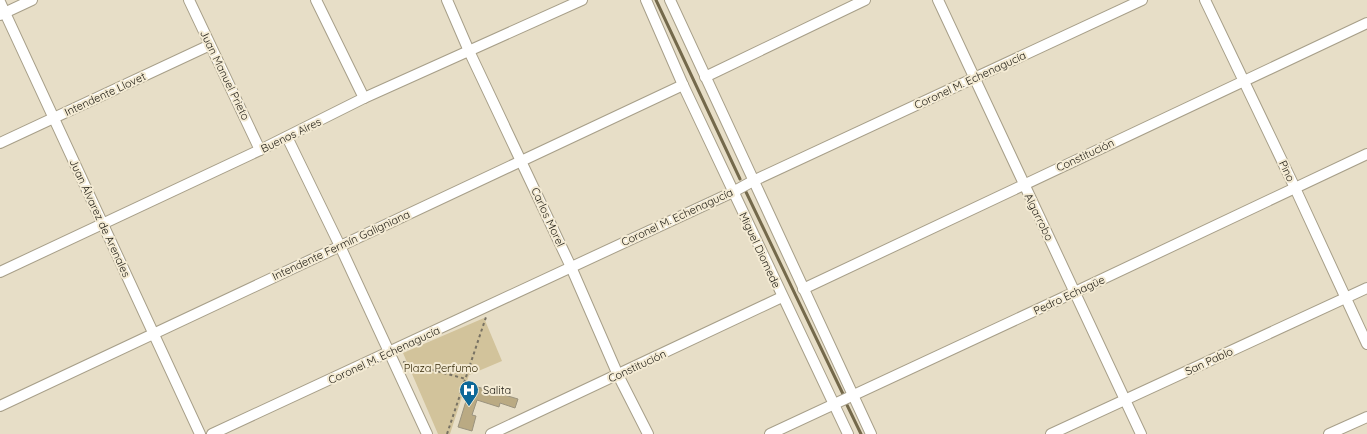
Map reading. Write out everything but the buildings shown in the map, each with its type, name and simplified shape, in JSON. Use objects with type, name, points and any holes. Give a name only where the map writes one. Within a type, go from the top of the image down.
[{"type":"street","points":[[2,14],[32,0]]},
{"type":"street","name":"Juan Manuel Prieto","points":[[189,0],[260,150]]},
{"type":"street","points":[[316,0],[364,98]]},
{"type":"street","name":"Carlos Morel","points":[[447,0],[469,51],[571,267],[618,375],[648,434]]},
{"type":"street","name":"Buenos Aires","points":[[0,272],[260,150],[364,98],[582,0]]},
{"type":"street","name":"Miguel Diomede","points":[[646,0],[683,85],[848,434]]},
{"type":"street","name":"Miguel Diomede","points":[[670,0],[852,396],[871,434]]},
{"type":"street","points":[[705,77],[865,0]]},
{"type":"street","name":"Algarrobo","points":[[938,0],[1141,434]]},
{"type":"street","name":"Coronel M. Echenagucía","points":[[212,434],[390,356],[571,267],[1142,0]]},
{"type":"street","name":"Pino","points":[[1205,0],[1295,188],[1367,344]]},
{"type":"street","name":"Juan Álvarez de Arenales","points":[[0,2],[2,14],[104,224],[200,434]]},
{"type":"street","name":"Constitución","points":[[803,289],[1367,23]]},
{"type":"street","name":"Intendente Llovet","points":[[0,143],[210,45]]},
{"type":"street","name":"Intendente Fermín Galigniana","points":[[0,406],[683,85]]},
{"type":"street","points":[[287,137],[340,246],[427,434]]},
{"type":"street","name":"Pedro Echagüe","points":[[770,434],[1367,154]]},
{"type":"street","name":"San Pablo","points":[[1051,434],[1367,288]]},
{"type":"street","name":"Constitución","points":[[491,434],[782,297]]},
{"type":"street","points":[[1329,434],[1367,417]]},
{"type":"path","points":[[447,434],[490,306]]},
{"type":"path","points":[[390,356],[466,379]]},
{"type":"green space","name":"Plaza Perfumo","points":[[484,318],[502,361],[469,375],[450,434],[438,434],[403,353]]},
{"type":"waterway","points":[[656,0],[740,179]]},
{"type":"waterway","points":[[746,192],[843,394]]},
{"type":"waterway","points":[[847,405],[861,434]]},
{"type":"place","name":"Salita","points":[[469,407]]}]
